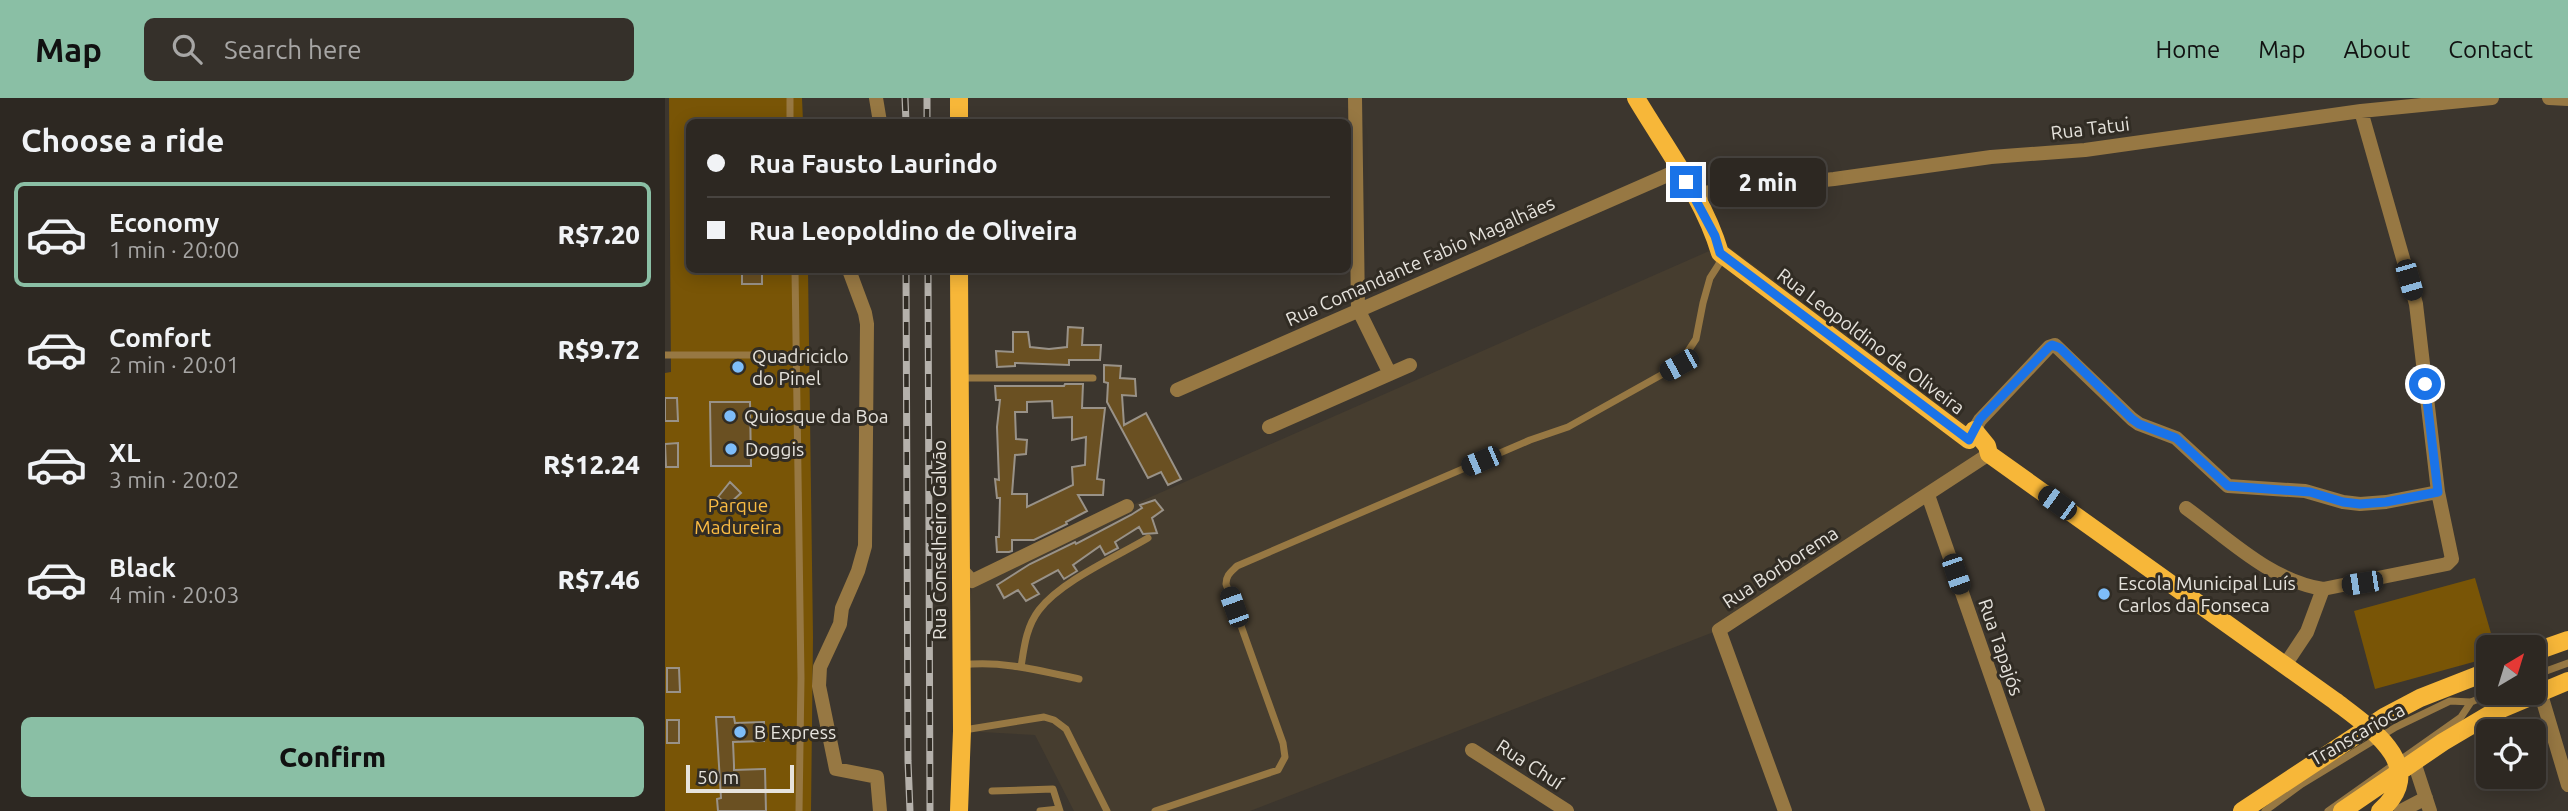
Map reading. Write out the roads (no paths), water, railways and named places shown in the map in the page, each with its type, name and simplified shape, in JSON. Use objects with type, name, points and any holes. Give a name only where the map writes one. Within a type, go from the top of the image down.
[{"type":"main road","points":[[959,98],[959,119]]},
{"type":"main road","points":[[1636,98],[1693,194],[1715,236],[1720,253]]},
{"type":"main road","name":"Rua Leopoldino de Oliveira","points":[[1720,253],[1969,440],[1974,430],[1987,446],[1989,454],[2374,731],[2403,765]]},
{"type":"main road","name":"Rua Conselheiro Galvão","points":[[959,273],[963,731],[959,811]]},
{"type":"main road","points":[[2546,648],[2568,640]]},
{"type":"main road","points":[[2242,811],[2374,731],[2420,698],[2476,676]]},
{"type":"main road","points":[[2546,679],[2568,681]]},
{"type":"main road","points":[[2342,811],[2403,765],[2502,705]]},
{"type":"main road","points":[[2380,811],[2393,798],[2403,765]]},
{"type":"street","points":[[876,98],[880,119]]},
{"type":"street","points":[[1355,98],[1358,309],[1390,374]]},
{"type":"street","name":"Rua Tatui","points":[[1693,194],[1834,179],[1991,157],[2085,149],[2361,111],[2492,98]]},
{"type":"street","points":[[2549,98],[2568,99]]},
{"type":"street","points":[[2186,508],[2275,573],[2323,589],[2447,564],[2452,559],[2438,492],[2416,304],[2361,111]]},
{"type":"street","name":"Rua Comandante Fabio Magalhães","points":[[1177,390],[1679,170]]},
{"type":"street","points":[[850,273],[867,324],[865,546],[858,571],[842,608],[840,624],[820,667],[819,686],[836,769],[877,777],[880,811]]},
{"type":"street","points":[[1974,430],[1980,419],[2049,347],[2055,345],[2132,419],[2176,438],[2228,486],[2310,492],[2360,504],[2438,492]]},
{"type":"street","points":[[1269,427],[1410,365]]},
{"type":"street","name":"Rua Borborema","points":[[1785,811],[1719,629],[1989,454]]},
{"type":"street","name":"Rua Tapajós","points":[[1928,495],[2038,811]]},
{"type":"street","points":[[960,568],[972,581],[1127,506]]},
{"type":"street","points":[[2285,665],[2307,632],[2323,589]]},
{"type":"street","points":[[2544,705],[2568,785]]},
{"type":"street","name":"Rua Chuí","points":[[1472,750],[1567,811]]},
{"type":"street","points":[[2401,811],[2428,805],[2403,765]]},
{"type":"lane","points":[[790,98],[790,119]]},
{"type":"lane","points":[[1155,811],[1278,771],[1285,757],[1283,743],[1226,584],[1226,578],[1237,566],[1530,440],[1568,427],[1679,365],[1696,339],[1703,303],[1710,278],[1719,264],[1720,253]]},
{"type":"lane","points":[[795,273],[798,355],[799,811]]},
{"type":"lane","points":[[665,355],[798,355]]},
{"type":"lane","points":[[959,378],[1093,378]]},
{"type":"lane","points":[[1021,667],[1025,637],[1038,611],[1060,589],[1148,538]]},
{"type":"lane","points":[[961,665],[978,663],[1021,667],[1079,679]]},
{"type":"lane","points":[[2546,673],[2568,663]]},
{"type":"lane","name":"Transcarioca","points":[[2265,811],[2374,731],[2449,701],[2476,700]]},
{"type":"lane","name":"Transcarioca","points":[[2327,811],[2403,765],[2461,717],[2471,702]]},
{"type":"lane","points":[[963,731],[1044,717],[1054,720],[1066,729],[1107,811]]},
{"type":"lane","points":[[992,791],[1053,789],[1059,810],[1040,811]]},
{"type":"railway","points":[[905,98],[906,119]]},
{"type":"railway","points":[[927,98],[927,119]]},
{"type":"railway","points":[[906,273],[910,811]]},
{"type":"railway","points":[[928,273],[930,811]]},
{"type":"place","name":"Quadriciclo do Pinel","points":[[738,367]]},
{"type":"place","name":"Quiosque da Boa","points":[[730,416]]},
{"type":"place","name":"Doggis","points":[[731,449]]},
{"type":"place","name":"Escola Municipal Luís Carlos da Fonseca","points":[[2104,594]]},
{"type":"place","name":"B Express","points":[[740,732]]},
{"type":"park label","name":"Parque Madureira","points":[[738,516]]}]
